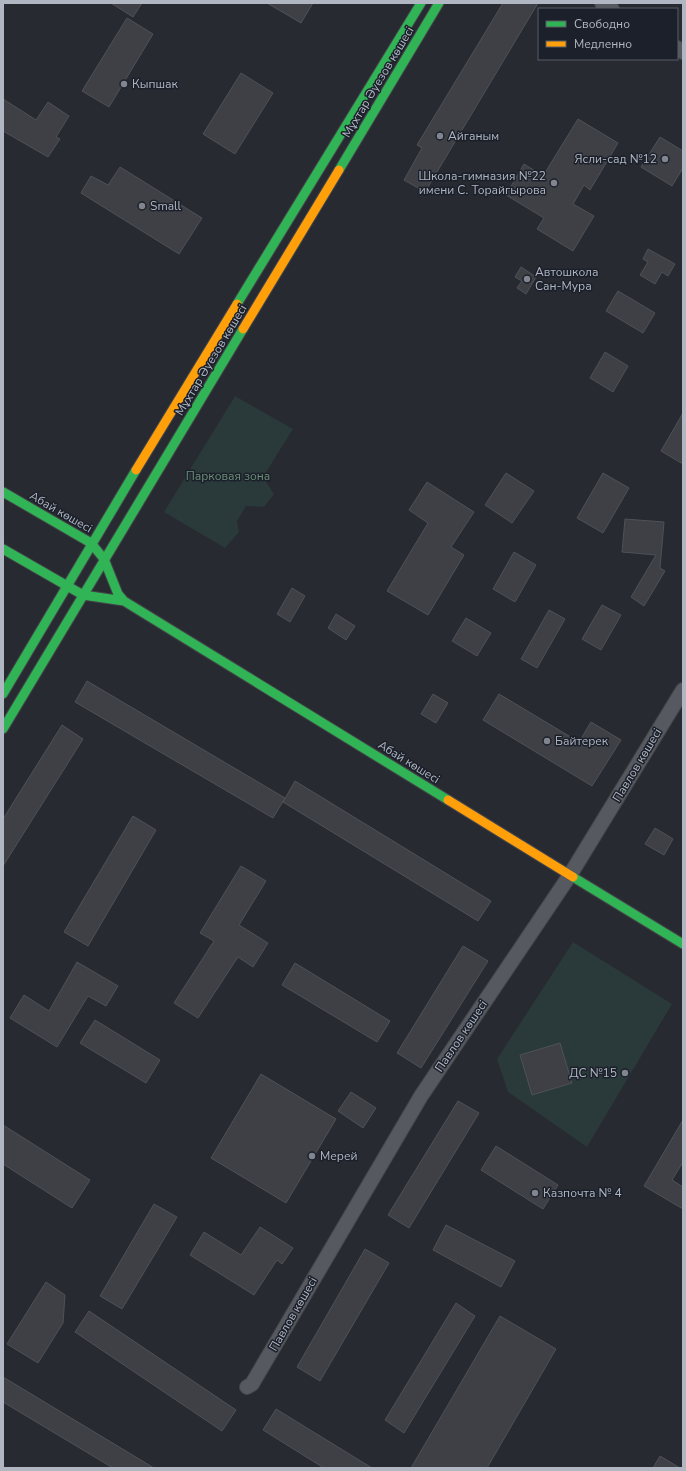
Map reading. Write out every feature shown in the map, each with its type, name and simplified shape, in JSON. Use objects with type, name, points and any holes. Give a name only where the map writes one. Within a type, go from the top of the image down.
[{"type":"main road","name":"Мұхтар Әуезов көшесі","points":[[3,694],[91,543],[422,3]]},
{"type":"main road","name":"Мұхтар Әуезов көшесі","points":[[3,729],[439,3]]},
{"type":"main road","name":"Абай көшесі","points":[[3,492],[91,543],[104,559],[118,594],[124,600],[683,944]]},
{"type":"main road","name":"Абай көшесі","points":[[3,549],[83,596],[124,600]]},
{"type":"street","name":"Павлов көшесі","points":[[247,1387],[252,1384],[421,1096],[570,875],[683,690]]},
{"type":"green space","name":"Парковая зона","points":[[235,396],[293,429],[263,477],[274,494],[264,507],[246,506],[237,521],[239,532],[225,548],[164,512]]},
{"type":"green space","points":[[573,942],[672,1004],[587,1147],[508,1092],[497,1059]]},
{"type":"building","points":[[111,3],[142,3],[133,17]]},
{"type":"building","points":[[267,3],[313,3],[301,23]]},
{"type":"building","points":[[503,3],[538,3],[425,192],[404,180],[422,148],[417,145]]},
{"type":"building","points":[[127,18],[153,34],[109,107],[82,91]]},
{"type":"building","points":[[241,73],[273,93],[235,154],[203,134]]},
{"type":"building","points":[[3,99],[36,120],[48,102],[69,116],[56,137],[60,139],[48,157],[3,131]]},
{"type":"building","name":"Школа-гимназия №22 имени С. Торайгырова","points":[[578,119],[618,143],[590,190],[584,185],[573,204],[594,216],[573,251],[537,229],[544,218],[506,195],[524,164],[543,176]]},
{"type":"building","name":"Ясли-сад №12","points":[[660,137],[683,151],[683,168],[672,186],[641,167]]},
{"type":"building","name":"Small","points":[[120,167],[202,218],[179,254],[81,193],[91,176],[108,185]]},
{"type":"building","points":[[648,249],[675,264],[668,276],[662,272],[655,284],[640,275],[648,262],[643,259]]},
{"type":"building","name":"Автошкола Сан-Мура","points":[[521,267],[536,277],[526,294],[517,288],[522,281],[515,277]]},
{"type":"building","points":[[618,291],[655,313],[643,333],[606,311]]},
{"type":"building","points":[[605,352],[628,366],[613,392],[590,378]]},
{"type":"building","points":[[683,413],[683,464],[661,451]]},
{"type":"building","points":[[506,473],[534,491],[512,523],[485,505]]},
{"type":"building","points":[[603,473],[629,488],[603,533],[577,518]]},
{"type":"building","points":[[427,482],[474,512],[451,547],[464,555],[428,615],[387,591],[428,523],[409,510]]},
{"type":"building","points":[[625,519],[664,522],[660,568],[665,571],[644,606],[631,597],[656,555],[622,552]]},
{"type":"building","points":[[514,552],[536,565],[515,602],[493,589]]},
{"type":"building","points":[[292,588],[305,596],[290,622],[277,614]]},
{"type":"building","points":[[602,605],[621,615],[601,650],[582,639]]},
{"type":"building","points":[[549,610],[565,619],[537,668],[521,659]]},
{"type":"building","points":[[336,614],[355,626],[346,640],[328,628]]},
{"type":"building","points":[[466,618],[491,633],[477,656],[452,641]]},
{"type":"building","points":[[87,681],[285,798],[273,818],[75,702]]},
{"type":"building","points":[[433,694],[448,703],[436,723],[421,714]]},
{"type":"building","name":"Байтерек","points":[[499,694],[579,742],[591,722],[621,740],[592,786],[483,720]]},
{"type":"building","points":[[62,725],[83,739],[3,866],[3,819]]},
{"type":"building","points":[[295,781],[491,901],[478,921],[283,802]]},
{"type":"building","points":[[133,816],[156,830],[88,946],[64,932]]},
{"type":"building","points":[[655,828],[673,839],[664,855],[645,844]]},
{"type":"building","points":[[241,866],[266,881],[239,925],[268,943],[253,967],[238,957],[198,1018],[174,1003],[214,941],[200,933]]},
{"type":"building","points":[[463,946],[488,961],[421,1068],[397,1053]]},
{"type":"building","points":[[77,962],[118,986],[106,1006],[88,996],[57,1047],[10,1018],[24,995],[49,1011]]},
{"type":"building","points":[[295,963],[390,1021],[377,1042],[282,985]]},
{"type":"building","points":[[95,1020],[160,1060],[146,1083],[80,1043]]},
{"type":"building","points":[[560,1043],[572,1083],[532,1095],[520,1055]]},
{"type":"building","points":[[261,1074],[336,1119],[286,1203],[211,1158]]},
{"type":"building","points":[[351,1092],[376,1108],[363,1128],[338,1111]]},
{"type":"building","points":[[458,1101],[479,1113],[409,1228],[388,1215]]},
{"type":"building","points":[[683,1120],[683,1162],[672,1180],[683,1187],[683,1209],[644,1186]]},
{"type":"building","points":[[3,1125],[90,1180],[72,1208],[3,1164]]},
{"type":"building","points":[[496,1146],[558,1185],[543,1209],[481,1170]]},
{"type":"building","points":[[154,1204],[177,1217],[122,1309],[100,1296]]},
{"type":"building","points":[[446,1225],[515,1261],[501,1287],[433,1250]]},
{"type":"building","points":[[260,1227],[293,1248],[282,1264],[277,1260],[254,1295],[190,1255],[204,1232],[241,1255]]},
{"type":"building","points":[[365,1249],[389,1263],[320,1381],[297,1367]]},
{"type":"building","points":[[46,1282],[65,1295],[63,1323],[38,1363],[7,1344]]},
{"type":"building","points":[[456,1303],[475,1316],[404,1433],[385,1420]]},
{"type":"building","points":[[89,1311],[236,1410],[222,1431],[75,1332]]},
{"type":"building","points":[[500,1316],[556,1349],[487,1468],[411,1468]]},
{"type":"building","points":[[3,1377],[154,1468],[113,1468],[3,1402]]},
{"type":"building","points":[[276,1409],[372,1468],[324,1468],[263,1430]]},
{"type":"building","points":[[660,1456],[680,1468],[653,1468]]},
{"type":"traffic: fast","points":[[237,304],[421,3]]},
{"type":"traffic: fast","points":[[339,170],[439,3]]},
{"type":"traffic: fast","points":[[3,729],[243,329]]},
{"type":"traffic: fast","points":[[3,694],[136,470]]},
{"type":"traffic: fast","points":[[3,492],[91,543],[104,559],[118,594],[124,601],[448,800]]},
{"type":"traffic: fast","points":[[3,549],[83,595],[124,601]]},
{"type":"traffic: fast","points":[[573,877],[683,944]]},
{"type":"traffic: slow","points":[[243,329],[339,170]]},
{"type":"traffic: slow","points":[[136,470],[237,304]]},
{"type":"traffic: slow","points":[[448,800],[573,877]]},
{"type":"place","name":"Кыпшак","points":[[124,84]]},
{"type":"place","name":"Айганым","points":[[440,136]]},
{"type":"place","name":"Ясли-сад №12","points":[[665,159]]},
{"type":"place","name":"Школа-гимназия №22 имени С. Торайгырова","points":[[554,183]]},
{"type":"place","name":"Small","points":[[142,206]]},
{"type":"place","name":"Автошкола Сан-Мура","points":[[527,279]]},
{"type":"place","name":"Байтерек","points":[[547,741]]},
{"type":"place","name":"ДС №15","points":[[625,1073]]},
{"type":"place","name":"Мерей","points":[[312,1156]]},
{"type":"place","name":"Казпочта № 4","points":[[535,1193]]}]
